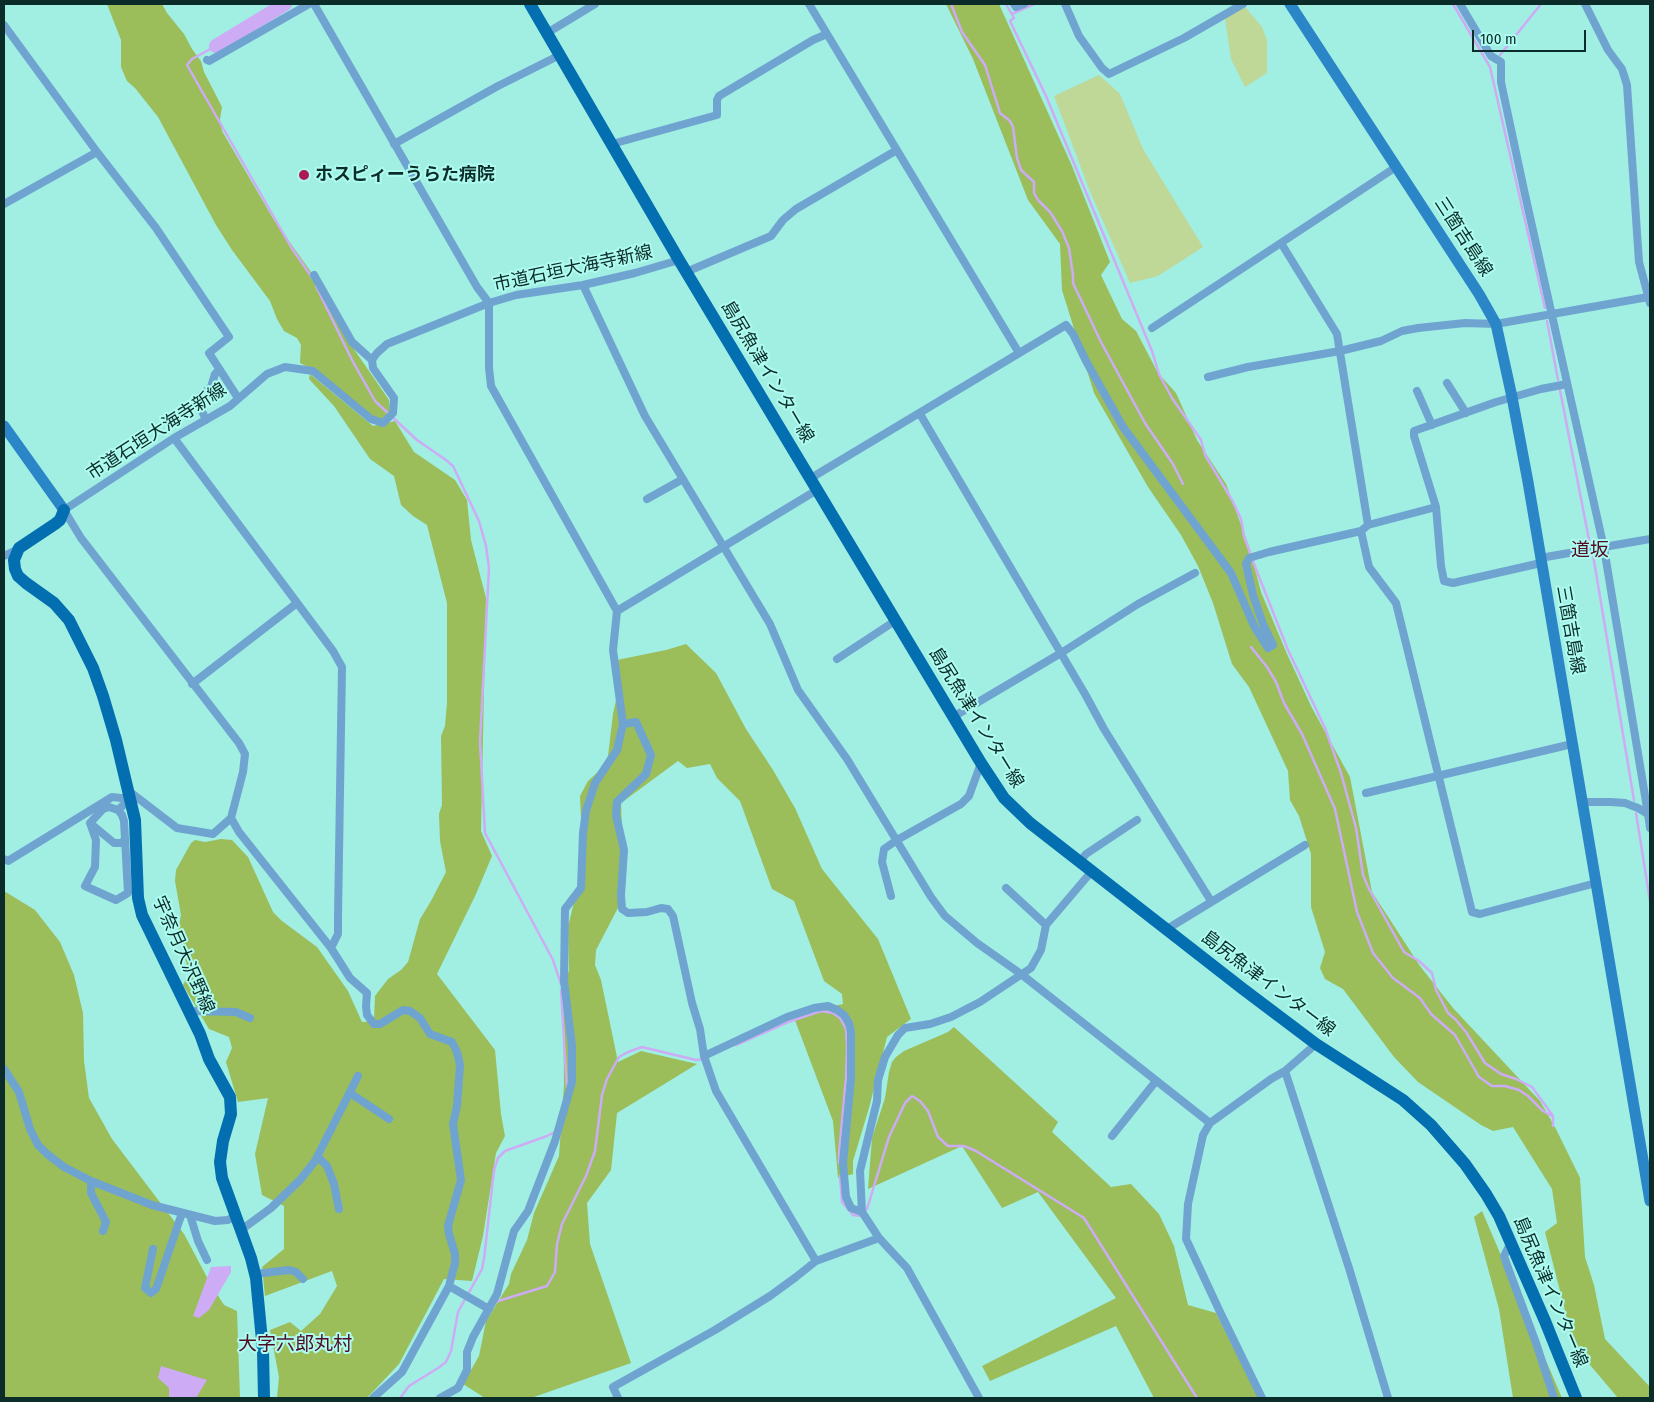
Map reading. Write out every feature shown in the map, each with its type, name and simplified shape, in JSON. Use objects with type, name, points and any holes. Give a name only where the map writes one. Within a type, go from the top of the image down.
[{"type":"main road","name":"島尻魚津インター線","points":[[530,4],[686,272],[1000,793],[1014,808],[1092,871],[1243,989],[1316,1044],[1403,1100],[1431,1125],[1465,1164],[1486,1194],[1511,1242],[1576,1398]]},
{"type":"main road","name":"三箇吉島線","points":[[1290,4],[1479,294],[1496,324],[1512,397],[1541,561],[1650,1200]]},
{"type":"main road","points":[[4,426],[64,510],[60,520],[19,548]]},
{"type":"main road","name":"宇奈月大沢野線","points":[[19,548],[14,560],[18,576],[54,604],[69,620],[80,640],[103,696],[129,795],[135,827],[138,898],[142,915],[189,1012],[209,1059],[230,1097],[231,1114],[223,1141],[220,1162],[222,1178],[255,1274],[263,1351],[264,1398]]},
{"type":"street","points":[[206,60],[209,61],[309,4]]},
{"type":"street","points":[[314,4],[394,144],[489,303],[489,368],[491,386],[617,611],[613,650],[623,724],[617,750],[595,783],[586,811],[583,833],[581,888],[565,909],[564,981],[572,1046],[572,1082],[555,1141],[528,1211],[514,1231],[497,1294],[473,1337],[467,1352],[467,1370],[458,1388],[440,1398]]},
{"type":"street","points":[[547,33],[595,4]]},
{"type":"street","points":[[809,4],[1019,353]]},
{"type":"street","points":[[1014,4],[1016,7],[1024,4]]},
{"type":"street","points":[[1065,4],[1079,36],[1102,68],[1109,74],[1184,38],[1243,4]]},
{"type":"street","points":[[1460,4],[1491,56],[1501,62],[1502,82],[1567,384],[1589,473],[1600,548],[1650,828]]},
{"type":"street","points":[[1208,377],[1248,367],[1340,351],[1381,341],[1402,332],[1418,328],[1465,323],[1496,324],[1649,300],[1639,262],[1627,85],[1622,69],[1608,50],[1586,4]]},
{"type":"street","points":[[4,25],[97,152],[156,228],[229,337],[209,354],[238,398]]},
{"type":"street","points":[[612,144],[718,115],[717,100],[719,96],[813,40],[827,34]]},
{"type":"street","points":[[394,144],[498,86],[560,55]]},
{"type":"street","points":[[686,272],[771,236],[783,220],[796,209],[897,150]]},
{"type":"street","points":[[4,204],[97,152]]},
{"type":"street","points":[[1152,328],[1396,167]]},
{"type":"street","points":[[1281,243],[1336,334],[1368,525]]},
{"type":"street","name":"市道石垣大海寺新線","points":[[64,510],[174,438],[230,406],[267,374],[285,367],[312,371],[371,419],[383,423],[393,413],[394,398],[373,368],[372,360],[387,344],[489,303],[516,295],[584,285],[679,260]]},
{"type":"street","points":[[314,275],[352,342],[372,360]]},
{"type":"street","points":[[584,285],[645,416],[770,624],[798,690],[847,759],[919,879],[945,916],[977,943],[1021,974],[1210,1123]]},
{"type":"street","points":[[811,478],[1066,325],[1073,334],[1086,362],[1123,427],[1231,573],[1254,626],[1268,648],[1274,645],[1263,624],[1253,595],[1246,564],[1249,558],[1361,531],[1368,525],[1436,507]]},
{"type":"street","points":[[206,420],[198,398],[211,387],[215,374],[219,370]]},
{"type":"street","points":[[1447,383],[1466,413]]},
{"type":"street","points":[[1567,384],[1512,397],[1414,431],[1436,507],[1444,581],[1452,583],[1586,550],[1650,540]]},
{"type":"street","points":[[1417,392],[1432,425]]},
{"type":"street","points":[[920,414],[1104,729],[1211,901]]},
{"type":"street","points":[[174,438],[297,603],[342,668],[338,934],[331,948]]},
{"type":"street","points":[[647,499],[683,479]]},
{"type":"street","points":[[617,611],[817,490]]},
{"type":"street","points":[[4,858],[8,860],[112,796],[129,795],[177,828],[213,834],[231,818],[243,772],[245,754],[239,743],[81,538],[64,510]]},
{"type":"street","points":[[1361,531],[1369,567],[1396,603],[1472,912],[1480,914],[1596,883]]},
{"type":"street","points":[[4,556],[19,548]]},
{"type":"street","points":[[953,717],[1061,653],[1138,604],[1194,573]]},
{"type":"street","points":[[192,684],[297,603]]},
{"type":"street","points":[[837,659],[895,620]]},
{"type":"street","points":[[623,724],[636,722],[652,756],[646,774],[617,802],[616,815],[624,850],[622,909],[628,913],[647,912],[661,908],[668,909],[673,916],[692,1002],[700,1029],[704,1056],[716,1091],[816,1260]]},
{"type":"street","points":[[1366,794],[1572,744]]},
{"type":"street","points":[[891,896],[882,862],[884,849],[961,804],[969,796],[981,763]]},
{"type":"street","points":[[118,810],[129,795]]},
{"type":"street","points":[[1582,802],[1625,804],[1648,814]]},
{"type":"street","points":[[109,807],[118,810],[122,815],[124,821],[128,893],[116,900],[85,886],[95,866],[96,840],[90,823],[103,809],[109,807]]},
{"type":"street","points":[[231,818],[239,832],[331,948],[350,978],[367,993],[367,1015],[374,1024],[380,1024],[403,1010],[410,1011],[420,1018],[430,1034],[452,1042],[457,1052],[460,1065],[457,1106],[453,1124],[461,1180],[448,1226],[455,1254],[455,1262],[449,1286],[402,1372],[373,1398]]},
{"type":"street","points":[[1080,861],[1086,854],[1137,820]]},
{"type":"street","points":[[90,823],[114,842],[120,843],[125,840]]},
{"type":"street","points":[[1167,929],[1305,845]]},
{"type":"street","points":[[979,1398],[907,1268],[879,1238],[862,1212],[860,1172],[877,1101],[878,1080],[885,1057],[898,1035],[905,1028],[930,1024],[951,1017],[980,1002],[1031,968],[1041,950],[1046,925],[1092,871]]},
{"type":"street","points":[[1006,888],[1046,925]]},
{"type":"street","points":[[704,1056],[786,1017],[814,1008],[828,1006],[844,1015],[849,1023],[851,1032],[851,1079],[843,1163],[846,1198],[851,1208],[862,1212]]},
{"type":"street","points":[[189,1012],[236,1012],[250,1018]]},
{"type":"street","points":[[1262,1398],[1186,1239],[1188,1204],[1203,1135],[1210,1123],[1285,1071],[1316,1044]]},
{"type":"street","points":[[4,1069],[20,1092],[30,1129],[38,1145],[64,1167],[91,1181],[152,1205],[215,1221],[228,1220],[235,1216]]},
{"type":"street","points":[[1285,1071],[1346,1259],[1388,1398]]},
{"type":"street","points":[[241,1230],[271,1208],[300,1180],[318,1157],[358,1076]]},
{"type":"street","points":[[1112,1136],[1156,1081]]},
{"type":"street","points":[[350,1094],[389,1119]]},
{"type":"street","points":[[318,1157],[328,1166],[339,1209]]},
{"type":"street","points":[[91,1181],[91,1193],[106,1222],[103,1231]]},
{"type":"street","points":[[153,1249],[145,1288],[151,1293],[156,1289],[186,1214]]},
{"type":"street","points":[[186,1214],[207,1260]]},
{"type":"street","points":[[618,1398],[614,1387],[770,1296],[816,1260],[879,1238]]},
{"type":"street","points":[[1511,1242],[1504,1256],[1554,1398]]},
{"type":"street","points":[[255,1274],[289,1270],[296,1272],[303,1279]]},
{"type":"street","points":[[449,1286],[489,1309]]},
{"type":"green space","points":[[107,4],[162,4],[184,34],[201,61],[204,72],[222,107],[220,119],[222,131],[274,220],[311,272],[349,342],[389,400],[390,413],[383,420],[372,417],[321,374],[300,363],[301,345],[297,338],[284,331],[270,301],[216,225],[158,117],[127,81],[121,67],[121,40]]},
{"type":"green space","points":[[946,4],[999,4],[1072,166],[1110,262],[1101,275],[1122,319],[1136,331],[1158,373],[1176,393],[1197,440],[1226,484],[1250,549],[1261,592],[1287,654],[1312,708],[1350,777],[1372,892],[1420,966],[1453,1008],[1540,1101],[1556,1129],[1580,1178],[1585,1257],[1594,1285],[1605,1339],[1650,1387],[1650,1398],[1618,1398],[1574,1346],[1545,1232],[1557,1223],[1552,1189],[1513,1127],[1493,1131],[1481,1125],[1418,1082],[1394,1057],[1343,989],[1325,979],[1320,968],[1325,952],[1311,907],[1311,854],[1299,816],[1290,800],[1288,771],[1249,687],[1232,664],[1213,603],[1198,566],[1181,535],[1148,487],[1094,393],[1062,290],[1060,244],[1028,200],[973,59]]},
{"type":"green space","points":[[1245,7],[1262,27],[1267,40],[1267,73],[1245,87],[1231,59],[1225,18]]},
{"type":"green space","points":[[1099,75],[1120,94],[1143,149],[1203,247],[1158,276],[1130,283],[1089,189],[1054,96]]},
{"type":"green space","points":[[310,374],[373,426],[395,421],[414,452],[455,480],[467,500],[471,540],[486,598],[481,831],[492,856],[476,894],[437,974],[495,1050],[505,1136],[496,1153],[483,1236],[472,1281],[444,1279],[399,1364],[367,1398],[277,1398],[279,1377],[270,1330],[290,1322],[301,1331],[320,1314],[337,1286],[332,1271],[265,1296],[262,1267],[284,1249],[284,1206],[262,1195],[255,1154],[268,1098],[238,1102],[226,1062],[232,1048],[229,1037],[209,1029],[183,985],[188,975],[188,969],[178,931],[181,915],[175,881],[176,870],[191,843],[195,840],[205,842],[221,839],[232,840],[248,857],[273,912],[317,947],[348,991],[362,1022],[374,1021],[375,996],[388,979],[401,970],[408,962],[420,919],[446,872],[440,841],[439,814],[442,805],[441,736],[445,726],[447,703],[447,603],[427,525],[401,505],[394,476],[370,459],[334,406],[309,379]]},
{"type":"green space","points":[[686,644],[716,673],[746,729],[795,808],[822,869],[878,939],[911,1019],[887,1037],[853,1161],[853,1174],[838,1178],[833,1121],[793,1015],[843,1004],[842,994],[824,981],[794,901],[772,889],[740,801],[717,778],[710,764],[687,768],[678,761],[621,803],[623,853],[620,904],[596,950],[595,965],[601,980],[618,1062],[641,1051],[697,1064],[617,1113],[611,1170],[587,1203],[590,1244],[631,1363],[531,1398],[485,1398],[463,1384],[479,1356],[486,1321],[509,1284],[511,1274],[527,1240],[534,1213],[559,1156],[564,1085],[563,989],[569,970],[568,927],[583,865],[580,796],[588,781],[600,770],[608,756],[613,714],[620,682],[617,660]]},
{"type":"green space","points":[[4,891],[35,910],[60,942],[74,975],[83,1013],[84,1061],[89,1098],[112,1139],[184,1234],[224,1305],[237,1311],[240,1398],[4,1398]]},
{"type":"green space","points":[[954,1027],[1058,1122],[1052,1132],[1111,1187],[1131,1184],[1159,1214],[1174,1246],[1188,1305],[1216,1313],[1259,1398],[1154,1398],[1116,1326],[990,1381],[982,1366],[1116,1298],[1038,1192],[1002,1208],[962,1146],[868,1189],[872,1138],[885,1098],[892,1062],[904,1051],[948,1032]]},
{"type":"green space","points":[[1482,1211],[1562,1398],[1513,1398],[1499,1309],[1474,1217]]},
{"type":"shaded area","points":[[231,1266],[231,1272],[209,1310],[199,1318],[193,1316],[211,1267]]},
{"type":"shaded area","points":[[161,1366],[207,1380],[196,1398],[169,1398],[169,1388],[158,1378]]},
{"type":"waterway","points":[[216,46],[285,4]]},
{"type":"waterway","points":[[951,4],[962,32],[985,65],[1000,113],[1010,121],[1013,127],[1017,158],[1021,170],[1034,182],[1034,193],[1050,212],[1062,231],[1069,248],[1073,283],[1101,342],[1145,423],[1173,464],[1183,484]]},
{"type":"waterway","points":[[1006,4],[1014,18],[1010,21],[1046,96],[1152,351],[1159,374],[1172,398],[1201,440],[1205,455],[1241,519],[1244,536],[1254,564],[1288,650],[1325,728],[1341,773],[1356,828],[1363,875],[1369,889],[1404,952],[1419,961],[1432,973],[1436,990],[1448,1013],[1466,1032],[1485,1063],[1501,1074],[1532,1087],[1553,1116],[1553,1126]]},
{"type":"waterway","points":[[1012,14],[1034,4]]},
{"type":"waterway","points":[[1453,4],[1490,67],[1545,308]]},
{"type":"waterway","points":[[1500,55],[1541,4]]},
{"type":"waterway","points":[[216,46],[192,59],[187,65],[291,247],[313,279]]},
{"type":"waterway","points":[[316,286],[352,360],[375,401],[417,440],[453,466],[479,521],[486,546],[489,568],[480,742],[485,833],[553,960],[561,984]]},
{"type":"waterway","points":[[1547,321],[1558,380]]},
{"type":"waterway","points":[[1560,390],[1590,545]]},
{"type":"waterway","points":[[1593,555],[1634,800]]},
{"type":"waterway","points":[[1251,647],[1276,682],[1284,703],[1302,734],[1335,809],[1357,912],[1373,953],[1393,978],[1420,998],[1431,1014],[1455,1035],[1479,1077],[1492,1086],[1505,1086],[1519,1090],[1543,1111],[1552,1116]]},
{"type":"waterway","points":[[1636,813],[1650,901]]},
{"type":"waterway","points":[[561,990],[567,1089]]},
{"type":"waterway","points":[[736,1045],[788,1022],[821,1011],[833,1013],[840,1018],[846,1029],[847,1047],[839,1163]]},
{"type":"waterway","points":[[495,1302],[547,1286],[555,1272],[557,1244],[562,1224],[586,1176],[595,1151],[602,1095],[607,1079],[619,1057],[642,1047],[696,1060],[704,1059]]},
{"type":"waterway","points":[[840,1176],[842,1202],[853,1215],[861,1216],[867,1209],[889,1137],[905,1103],[912,1096],[920,1101],[928,1111],[938,1137],[948,1146],[964,1146],[976,1151],[1084,1218],[1197,1398]]},
{"type":"waterway","points":[[400,1398],[409,1386],[446,1362],[451,1351],[458,1312],[482,1269],[494,1170],[498,1158],[505,1151],[555,1132]]},
{"type":"place","name":"ホスピィーうらた病院","points":[[304,175]]},
{"type":"district","name":"道坂","points":[[1590,551]]},
{"type":"district","name":"大字六郎丸村","points":[[295,1345]]}]
